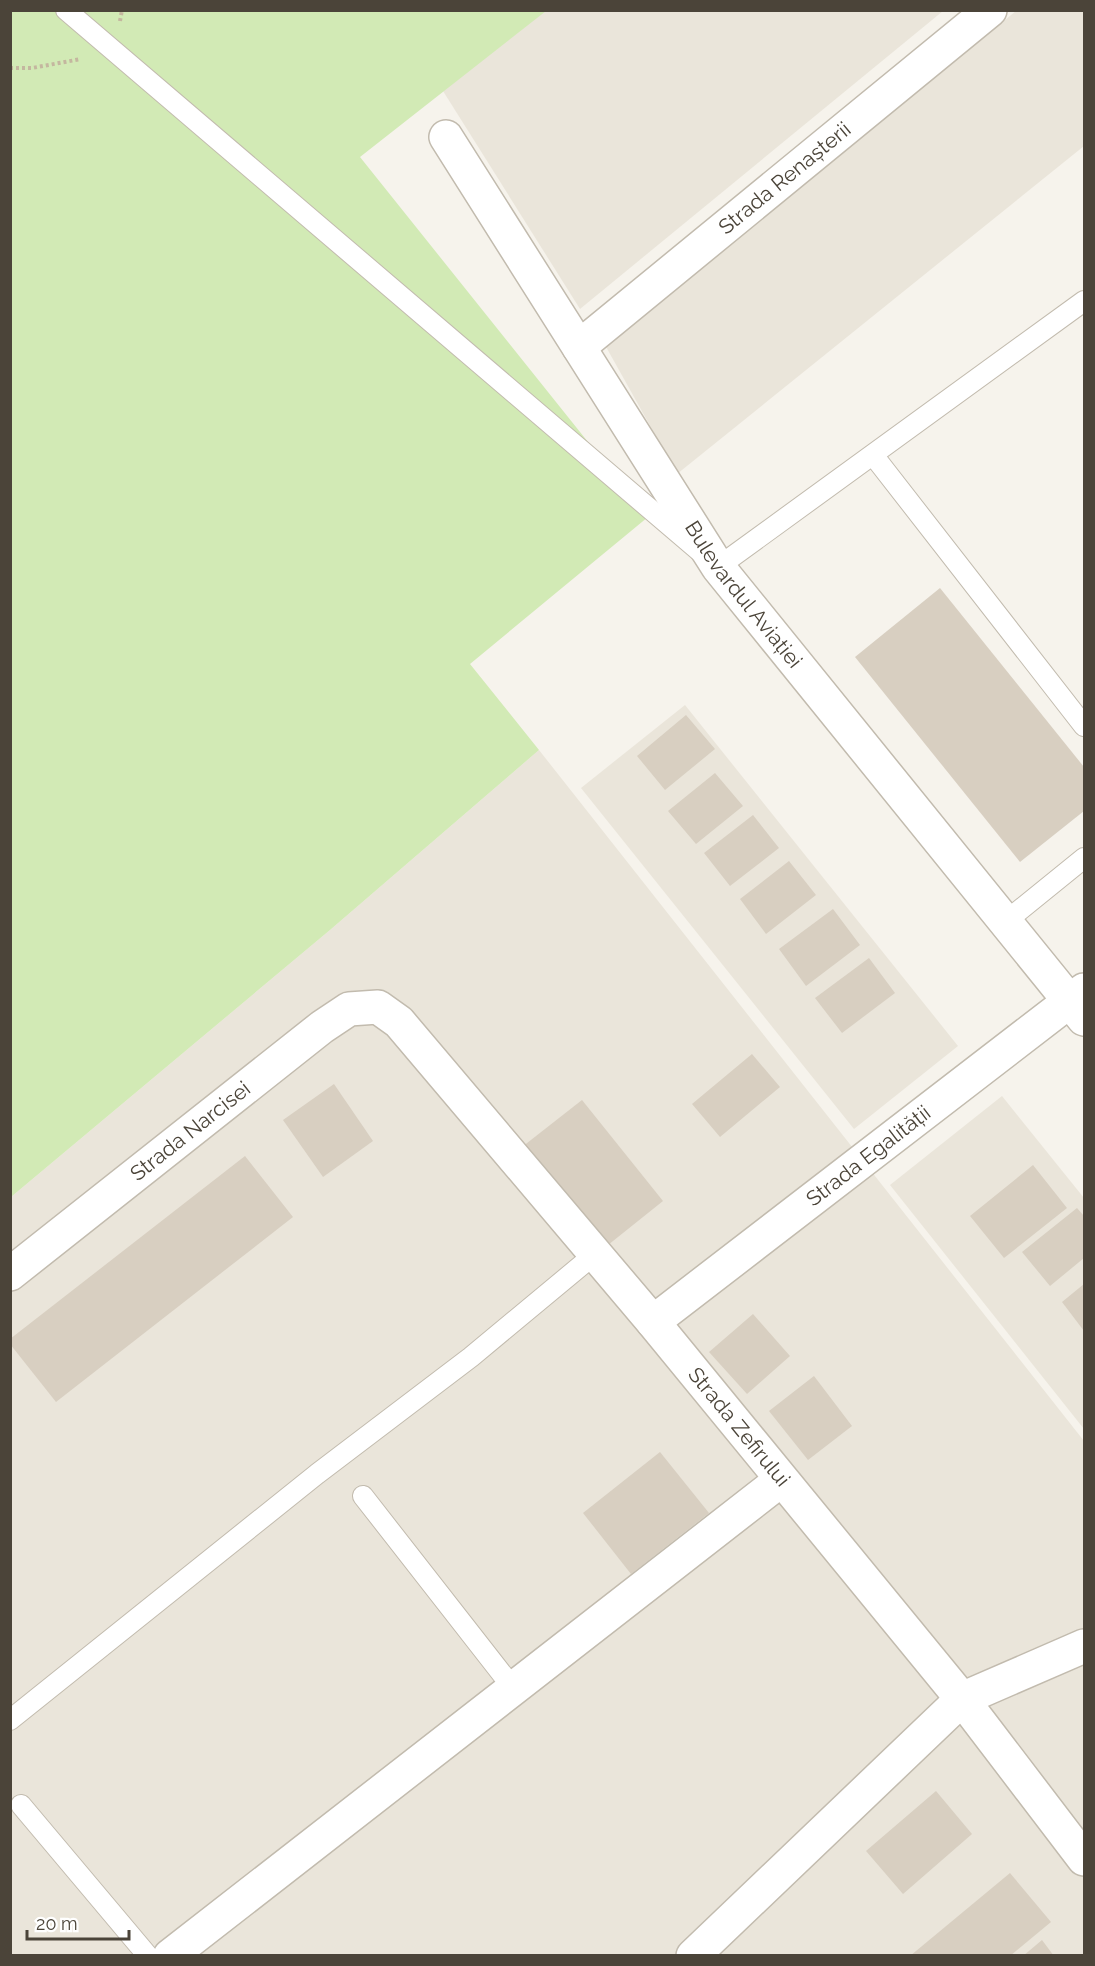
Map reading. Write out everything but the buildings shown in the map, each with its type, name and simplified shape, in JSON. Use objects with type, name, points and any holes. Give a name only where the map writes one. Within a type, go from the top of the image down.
[{"type":"street","name":"Strada Renașterii","points":[[579,347],[990,10]]},
{"type":"street","name":"Bulevardul Aviației","points":[[446,137],[718,567],[1005,922],[1079,1003]]},
{"type":"street","name":"Strada Egalității","points":[[653,1322],[1079,1003]]},
{"type":"street","name":"Strada Zefirului","points":[[378,1007],[399,1022],[653,1322],[962,1699],[1084,1859]]},
{"type":"street","name":"Strada Narcisei","points":[[10,1274],[322,1027],[349,1009],[378,1007]]},
{"type":"street","points":[[170,1956],[781,1480]]},
{"type":"street","points":[[693,1956],[962,1699],[1084,1646]]},
{"type":"lane","points":[[66,10],[718,567],[1084,301]]},
{"type":"lane","points":[[873,455],[1084,726]]},
{"type":"lane","points":[[1005,922],[1084,858]]},
{"type":"lane","points":[[10,1720],[317,1474],[471,1357],[595,1254]]},
{"type":"lane","points":[[363,1496],[513,1688]]},
{"type":"lane","points":[[21,1804],[148,1956]]},
{"type":"path","points":[[10,68],[32,68],[116,52]]},
{"type":"shaded area","points":[[546,10],[943,11],[580,309],[443,91]]},
{"type":"shaded area","points":[[1016,11],[1084,11],[1084,146],[677,474],[605,345]]},
{"type":"shaded area","points":[[685,705],[958,1046],[854,1129],[581,788]]},
{"type":"shaded area","points":[[539,750],[1084,1441],[1084,1955],[11,1956],[11,1197],[330,930]]},
{"type":"shaded area","points":[[1002,1096],[1084,1198],[1084,1429],[890,1185]]},
{"type":"green space","points":[[11,11],[546,11],[360,157],[648,517],[470,664],[539,750],[330,930],[11,1197]]}]
